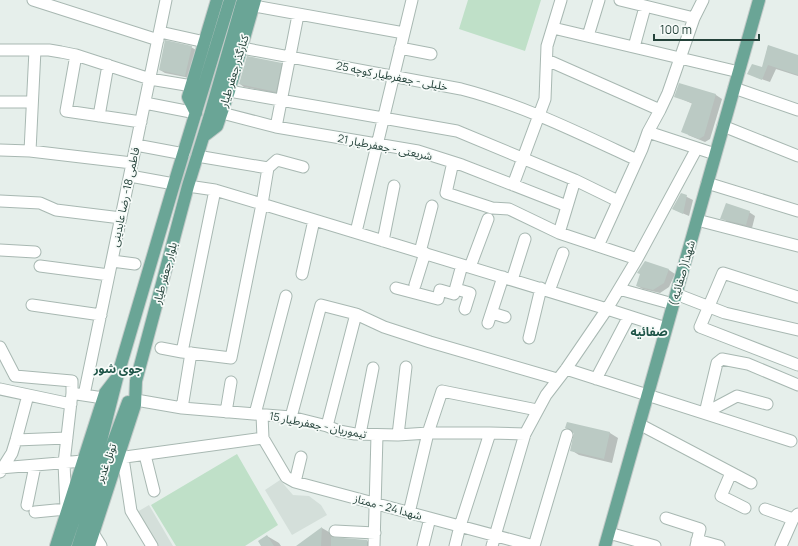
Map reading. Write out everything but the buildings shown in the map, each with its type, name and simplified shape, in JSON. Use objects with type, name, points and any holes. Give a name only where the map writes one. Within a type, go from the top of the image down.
[{"type":"main road","points":[[196,112],[188,97],[205,42],[215,0]]},
{"type":"main road","name":"بلوار جعفر طیار","points":[[102,437],[174,184],[230,0]]},
{"type":"main road","name":"شهدا( صفائیه )","points":[[605,546],[759,0]]},
{"type":"main road","name":"بلوار جعفر طیار","points":[[89,546],[120,458],[135,405],[136,381],[188,186],[251,2]]},
{"type":"main road","name":"کنارگذر جعفر طیار","points":[[204,136],[217,126],[222,113],[242,48],[251,2]]},
{"type":"main road","points":[[174,184],[188,186]]},
{"type":"main road","name":"بلوار جعفر طیار","points":[[56,546],[105,392],[118,378]]},
{"type":"main road","name":"تونل غدیر","points":[[78,546],[102,472],[136,381]]},
{"type":"main road","name":"تونل غدیر","points":[[66,546],[102,437]]},
{"type":"street","points":[[33,0],[159,36],[205,42]]},
{"type":"street","name":"فاطمی 18- رضا عابدینی","points":[[84,395],[166,0]]},
{"type":"street","points":[[356,232],[412,0]]},
{"type":"street","points":[[513,185],[545,99],[547,46],[561,0]]},
{"type":"street","points":[[588,36],[599,0]]},
{"type":"street","points":[[620,0],[694,18]]},
{"type":"street","points":[[598,246],[648,132],[660,110],[702,0]]},
{"type":"street","points":[[251,2],[298,15],[404,33]]},
{"type":"street","points":[[634,47],[645,7]]},
{"type":"street","points":[[276,127],[298,15]]},
{"type":"street","points":[[553,28],[738,72]]},
{"type":"street","name":"خلیلی - جعفرطیار کوچه 25","points":[[242,48],[461,89],[488,96],[539,114],[637,160]]},
{"type":"street","points":[[400,48],[431,54]]},
{"type":"street","points":[[0,50],[48,50],[76,55],[150,79],[192,86]]},
{"type":"street","points":[[30,150],[35,50]]},
{"type":"street","points":[[76,55],[66,111],[141,122]]},
{"type":"street","points":[[547,60],[660,110]]},
{"type":"street","points":[[99,116],[108,65]]},
{"type":"street","points":[[734,88],[798,110]]},
{"type":"street","points":[[229,91],[457,131],[575,180],[618,201]]},
{"type":"street","points":[[0,102],[32,102]]},
{"type":"street","points":[[145,103],[196,112]]},
{"type":"street","name":"شریعتی - جعفرطیار 21","points":[[222,113],[276,127],[418,151],[453,162],[567,206]]},
{"type":"street","points":[[723,126],[798,156]]},
{"type":"street","points":[[648,132],[716,154]]},
{"type":"street","points":[[136,145],[184,154]]},
{"type":"street","points":[[493,541],[525,434],[537,410],[557,378],[566,369],[619,289],[637,259],[697,148]]},
{"type":"street","points":[[0,150],[30,150],[132,163]]},
{"type":"street","points":[[198,156],[268,168]]},
{"type":"street","points":[[161,348],[231,358],[268,168],[277,160],[303,167]]},
{"type":"street","points":[[453,162],[446,193],[492,208],[509,209],[559,233],[637,259]]},
{"type":"street","points":[[130,176],[174,184]]},
{"type":"street","points":[[559,233],[575,180]]},
{"type":"street","points":[[707,183],[798,211]]},
{"type":"street","points":[[188,186],[215,190],[607,308],[666,328]]},
{"type":"street","points":[[383,241],[394,186]]},
{"type":"street","points":[[182,408],[186,352],[215,190]]},
{"type":"street","points":[[0,202],[40,203],[56,210],[121,218]]},
{"type":"street","points":[[415,285],[432,206]]},
{"type":"street","points":[[396,288],[438,299],[440,290],[454,294],[488,218]]},
{"type":"street","points":[[302,274],[314,220]]},
{"type":"street","points":[[697,220],[798,246]]},
{"type":"street","points":[[505,317],[490,318],[525,239]]},
{"type":"street","points":[[0,250],[35,252]]},
{"type":"street","points":[[529,338],[545,290],[562,253]]},
{"type":"street","points":[[112,261],[135,264]]},
{"type":"street","points":[[40,266],[109,275]]},
{"type":"street","points":[[798,297],[723,273],[710,307],[700,327],[798,365]]},
{"type":"street","points":[[456,289],[470,293],[465,309]]},
{"type":"street","points":[[619,289],[710,307],[725,313],[798,330]]},
{"type":"street","points":[[152,546],[132,511],[120,458],[263,438],[259,414],[286,296]]},
{"type":"street","points":[[32,305],[101,315]]},
{"type":"street","points":[[291,418],[321,305],[356,314],[384,327],[430,342],[557,378]]},
{"type":"street","points":[[327,426],[356,314]]},
{"type":"street","points":[[596,379],[629,316]]},
{"type":"street","points":[[0,347],[15,376],[72,381],[72,398],[64,463],[66,509],[31,509],[35,466]]},
{"type":"street","points":[[705,413],[717,363],[722,359],[748,364],[798,385]]},
{"type":"street","points":[[398,435],[406,367]]},
{"type":"street","points":[[360,434],[373,368]]},
{"type":"street","points":[[566,369],[791,441]]},
{"type":"street","points":[[226,412],[231,382]]},
{"type":"street","points":[[0,389],[28,395],[72,398],[84,395],[103,398]]},
{"type":"street","points":[[409,513],[428,433],[442,391],[537,410]]},
{"type":"street","points":[[1,470],[12,453],[28,395]]},
{"type":"street","points":[[705,413],[737,396],[767,404]]},
{"type":"street","name":"تیموریان - جعفرطیار 15","points":[[136,400],[182,408],[291,418],[327,426],[339,431],[377,436],[490,432],[525,434]]},
{"type":"street","points":[[640,424],[751,483]]},
{"type":"street","points":[[455,546],[490,432]]},
{"type":"street","points":[[534,546],[567,435]]},
{"type":"street","points":[[374,546],[377,436]]},
{"type":"street","points":[[16,440],[67,438]]},
{"type":"street","name":"شهدا 24 - ممتاز","points":[[263,438],[286,477],[295,482],[460,526],[493,541],[534,546]]},
{"type":"street","points":[[145,455],[154,491]]},
{"type":"street","points":[[295,482],[301,457]]},
{"type":"street","points":[[1,470],[83,461]]},
{"type":"street","points":[[731,472],[721,496],[745,508]]},
{"type":"street","points":[[765,509],[796,517],[781,546]]},
{"type":"street","points":[[424,546],[430,518]]},
{"type":"street","points":[[666,518],[700,528],[697,543],[719,546]]},
{"type":"street","points":[[335,531],[375,533]]},
{"type":"street","points":[[93,533],[101,546]]},
{"type":"street","points":[[609,533],[656,546]]},
{"type":"shaded area","points":[[280,480],[293,495],[309,496],[321,505],[327,515],[292,535],[265,490]]},
{"type":"shaded area","points":[[149,505],[173,546],[149,546],[132,515]]},
{"type":"green space","points":[[468,0],[541,0],[525,51],[459,29]]},
{"type":"green space","points":[[237,454],[278,525],[245,546],[176,546],[151,505]]},
{"type":"district","name":"صفائیه","points":[[649,332]]},
{"type":"district","name":"جوی شور","points":[[118,369]]}]
